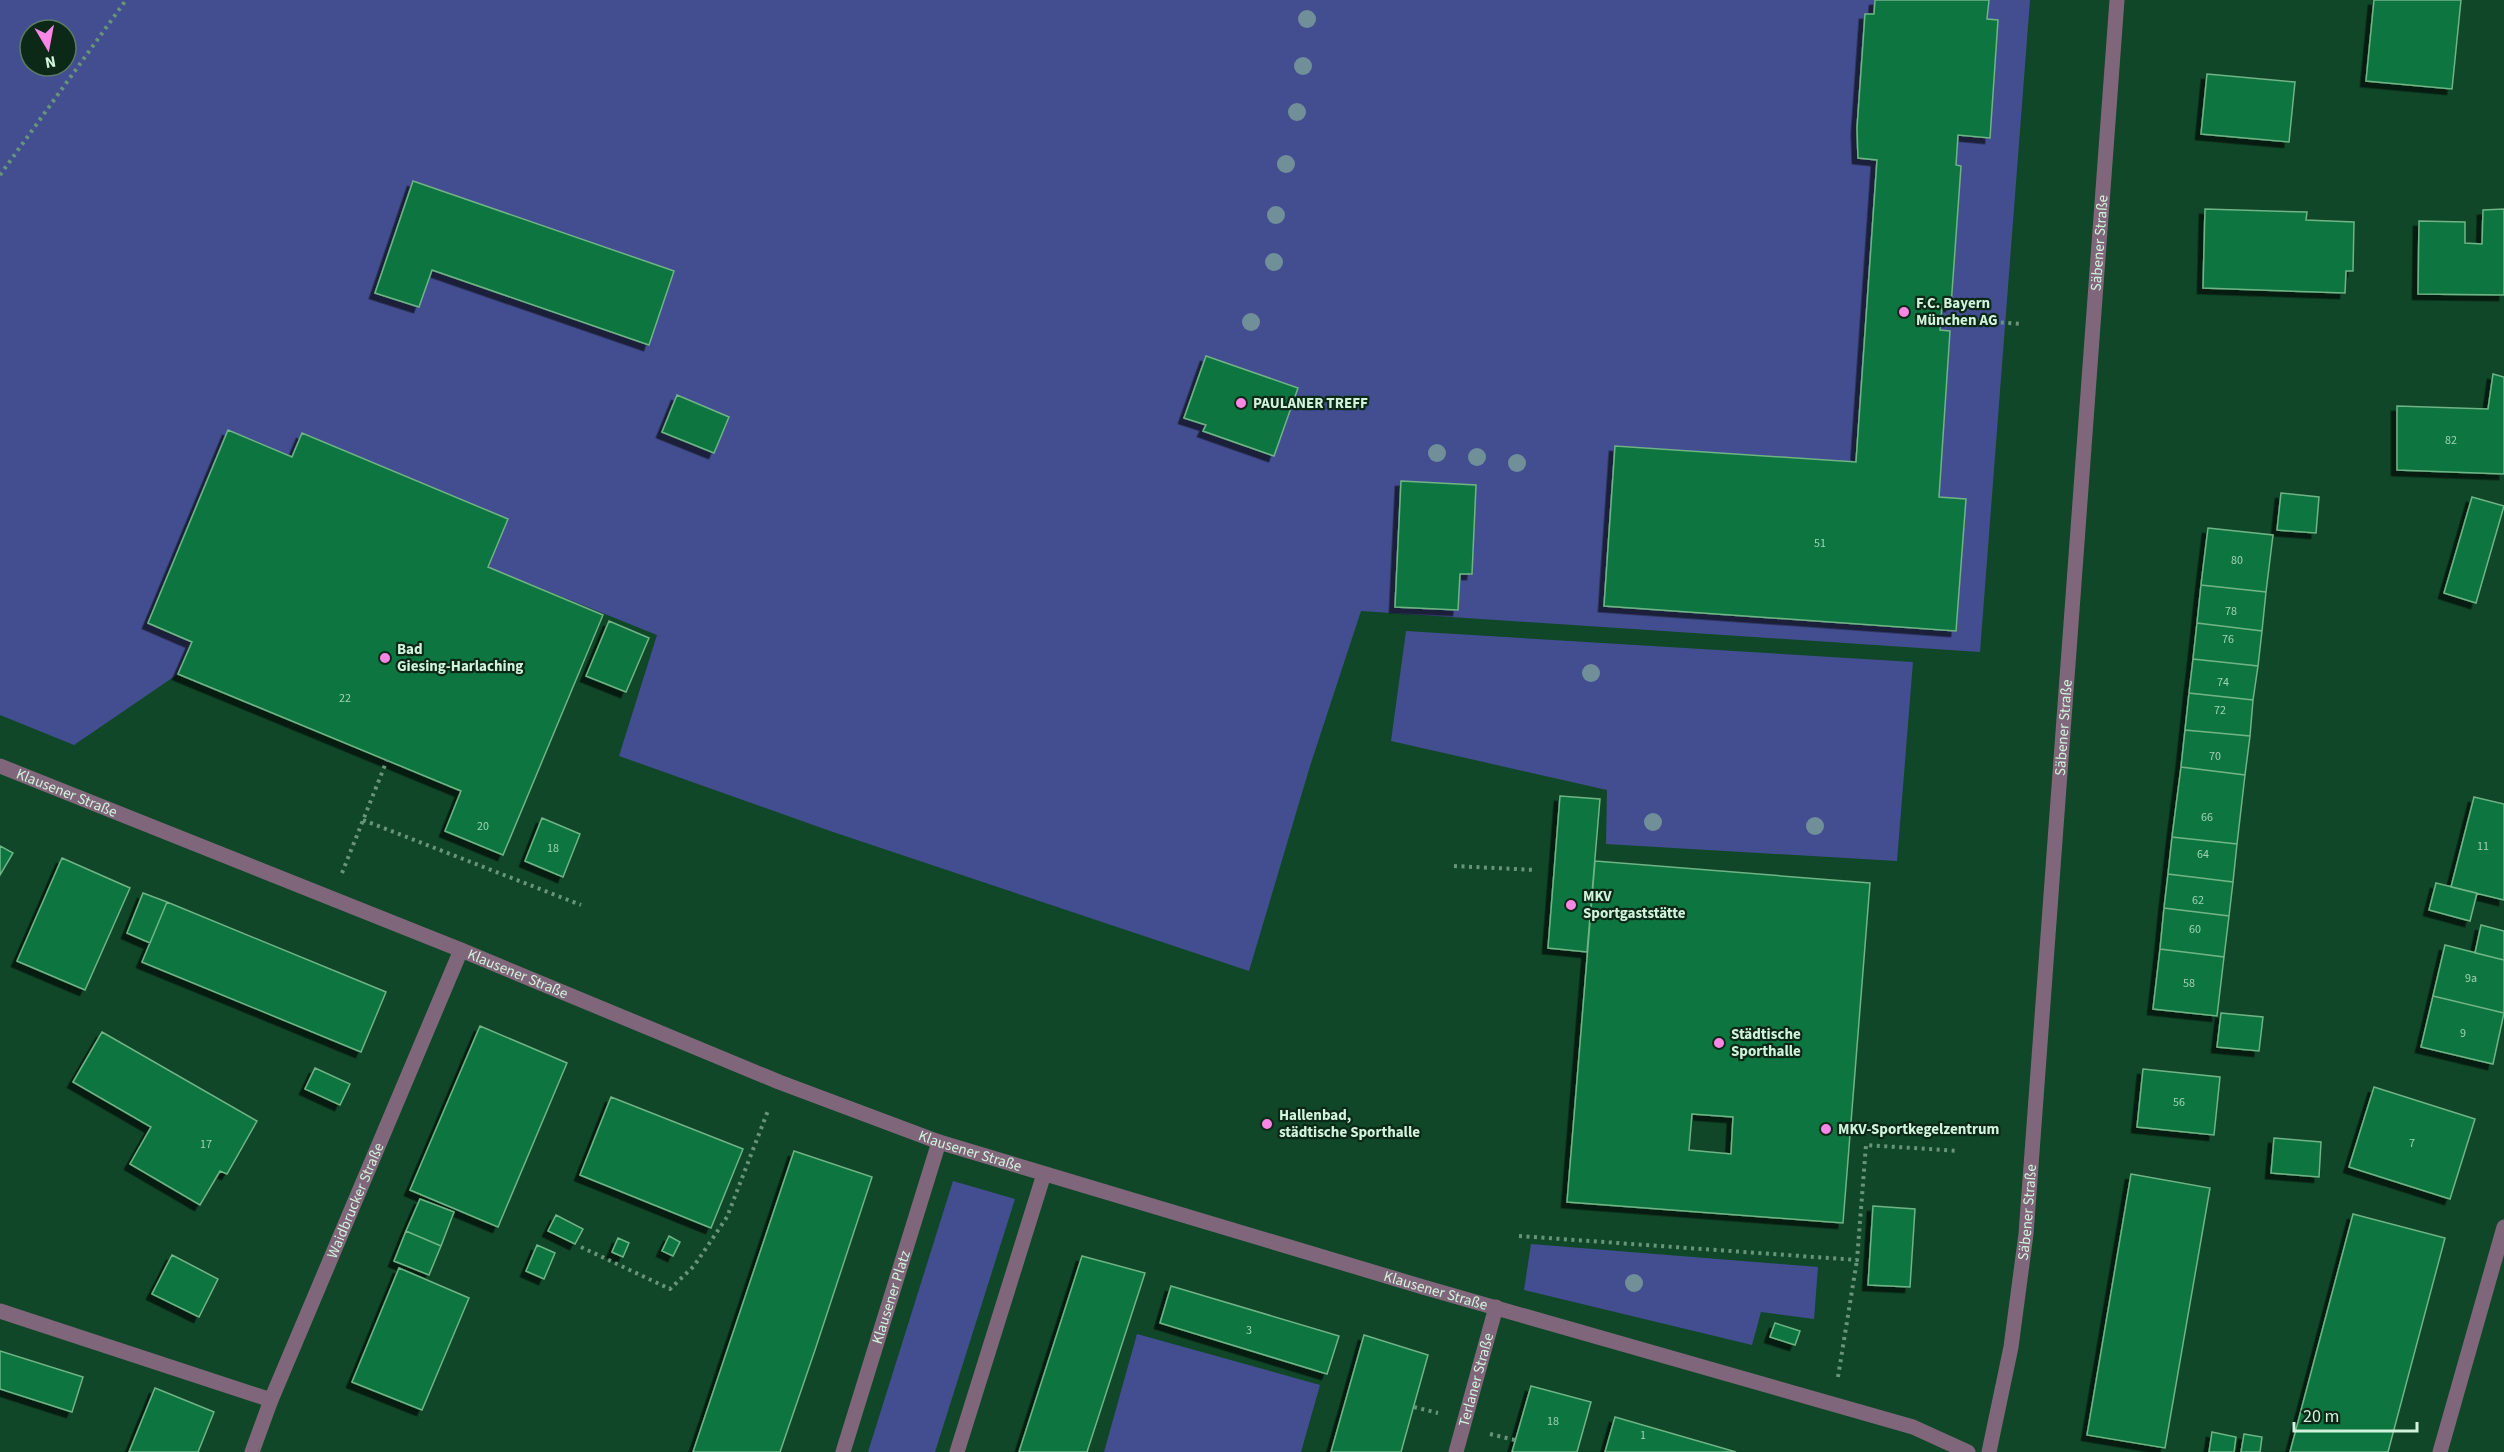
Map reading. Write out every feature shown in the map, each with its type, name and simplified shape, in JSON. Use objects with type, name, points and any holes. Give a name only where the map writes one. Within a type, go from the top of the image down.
[{"type":"street","name":"Säbener Straße","points":[[1989,1452],[2012,1347],[2026,1234],[2101,184],[2117,0]]},
{"type":"street","name":"Klausener Straße","points":[[0,766],[461,950],[779,1082],[939,1142],[1423,1287],[1913,1426],[1968,1452]]},
{"type":"street","name":"Waidbrucker Straße","points":[[252,1452],[271,1400],[461,950]]},
{"type":"street","name":"Klausener Platz","points":[[843,1452],[939,1142]]},
{"type":"street","points":[[957,1452],[1044,1174]]},
{"type":"street","points":[[2440,1452],[2504,1227]]},
{"type":"street","name":"Terlaner Straße","points":[[1456,1452],[1496,1306]]},
{"type":"street","points":[[0,1311],[271,1400]]},
{"type":"path","points":[[0,175],[126,0]]},
{"type":"path","points":[[1941,318],[2022,324]]},
{"type":"path","points":[[332,898],[387,760]]},
{"type":"path","points":[[363,820],[581,905]]},
{"type":"path","points":[[1454,866],[1535,870]]},
{"type":"path","points":[[581,1246],[670,1289],[694,1266],[727,1217],[779,1082]]},
{"type":"path","points":[[1834,1404],[1857,1260],[1866,1145],[1959,1150]]},
{"type":"path","points":[[1519,1236],[1857,1260]]},
{"type":"shaded area","points":[[0,0],[2030,0],[1980,652],[1361,611],[1310,766],[1249,971],[833,832],[619,756],[657,635],[488,567],[508,519],[303,433],[292,457],[228,430],[148,623],[192,642],[178,674],[74,745],[0,715]]},
{"type":"shaded area","points":[[1406,631],[1913,662],[1897,861],[1606,844],[1607,790],[1391,741]]},
{"type":"shaded area","points":[[953,1181],[1015,1199],[935,1452],[868,1452]]},
{"type":"shaded area","points":[[1531,1244],[1818,1267],[1814,1319],[1761,1312],[1752,1345],[1524,1290]]},
{"type":"shaded area","points":[[1137,1334],[1320,1385],[1301,1452],[1104,1452]]},
{"type":"building","name":"F.C. Bayern München AG","points":[[1875,0],[1989,0],[1987,19],[1998,20],[1990,138],[1958,135],[1956,165],[1961,166],[1951,306],[1942,306],[1940,330],[1950,331],[1939,497],[1966,499],[1956,631],[1604,606],[1615,446],[1856,462],[1877,160],[1858,158],[1857,128],[1865,14],[1874,14]]},
{"type":"building","points":[[2374,0],[2461,0],[2452,89],[2366,81]]},
{"type":"building","points":[[2207,74],[2295,82],[2289,142],[2201,134]]},
{"type":"building","points":[[413,181],[674,271],[649,345],[432,270],[419,307],[375,293]]},
{"type":"building","points":[[2205,209],[2307,212],[2306,220],[2354,222],[2353,271],[2346,271],[2345,293],[2203,288]]},
{"type":"building","points":[[2504,209],[2504,295],[2418,294],[2419,221],[2465,222],[2465,243],[2482,244],[2483,210]]},
{"type":"building","name":"PAULANER TREFF","points":[[1206,356],[1298,388],[1274,456],[1203,431],[1206,425],[1184,418]]},
{"type":"building","points":[[2493,374],[2504,377],[2504,474],[2397,470],[2397,406],[2488,409]]},
{"type":"building","points":[[677,395],[729,417],[714,453],[662,432]]},
{"type":"building","name":"Bad Giesing-Harlaching","points":[[228,430],[292,457],[302,433],[508,519],[488,567],[603,615],[503,855],[445,831],[461,791],[178,674],[192,642],[148,623]]},
{"type":"building","points":[[1401,481],[1476,485],[1472,574],[1460,574],[1458,610],[1395,607]]},
{"type":"building","points":[[2281,493],[2319,497],[2316,533],[2277,530]]},
{"type":"building","points":[[2472,497],[2504,506],[2476,603],[2444,593]]},
{"type":"building","points":[[2208,528],[2273,535],[2266,592],[2201,585]]},
{"type":"building","points":[[2201,585],[2266,592],[2262,631],[2197,623]]},
{"type":"building","points":[[609,621],[649,638],[626,692],[586,676]]},
{"type":"building","points":[[2197,623],[2262,631],[2258,666],[2193,659]]},
{"type":"building","points":[[2193,659],[2258,666],[2253,700],[2189,693]]},
{"type":"building","points":[[2189,693],[2253,700],[2250,736],[2185,730]]},
{"type":"building","points":[[2185,730],[2250,736],[2245,775],[2181,767]]},
{"type":"building","points":[[2181,767],[2245,775],[2237,844],[2172,837]]},
{"type":"building","name":"MKV Sportgaststätte","points":[[1560,796],[1600,799],[1587,952],[1548,948]]},
{"type":"building","points":[[2474,797],[2504,804],[2504,900],[2451,887]]},
{"type":"building","points":[[542,818],[580,834],[563,877],[525,861]]},
{"type":"building","points":[[2172,837],[2237,844],[2233,882],[2168,874]]},
{"type":"building","points":[[0,846],[13,853],[0,875]]},
{"type":"building","points":[[62,858],[130,888],[85,990],[17,961]]},
{"type":"building","name":"Städtische Sporthalle","points":[[1595,861],[1870,883],[1843,1223],[1567,1202]],"holes":[[[1692,1114],[1733,1117],[1731,1154],[1689,1150]]]},
{"type":"building","points":[[2168,874],[2233,882],[2229,916],[2164,908]]},
{"type":"building","points":[[2436,883],[2477,893],[2470,921],[2429,910]]},
{"type":"building","points":[[143,893],[167,902],[150,943],[127,933]]},
{"type":"building","points":[[167,902],[386,992],[361,1052],[142,962]]},
{"type":"building","points":[[2164,908],[2229,916],[2224,957],[2160,949]]},
{"type":"building","points":[[2481,925],[2504,931],[2504,960],[2475,953]]},
{"type":"building","points":[[2445,945],[2504,960],[2504,1013],[2433,996]]},
{"type":"building","points":[[2160,949],[2224,957],[2217,1016],[2153,1009]]},
{"type":"building","points":[[2433,996],[2504,1013],[2493,1064],[2421,1047]]},
{"type":"building","points":[[2221,1013],[2263,1017],[2259,1051],[2217,1047]]},
{"type":"building","points":[[480,1026],[567,1063],[498,1227],[410,1190]]},
{"type":"building","points":[[102,1032],[257,1121],[227,1174],[220,1171],[200,1205],[130,1164],[151,1127],[73,1082]]},
{"type":"building","points":[[315,1068],[350,1084],[340,1105],[305,1089]]},
{"type":"building","points":[[2143,1069],[2220,1077],[2214,1135],[2137,1127]]},
{"type":"building","points":[[2374,1087],[2475,1119],[2450,1199],[2349,1167]]},
{"type":"building","points":[[611,1097],[743,1149],[711,1228],[580,1175]]},
{"type":"building","points":[[2274,1138],[2321,1142],[2319,1177],[2271,1173]]},
{"type":"building","points":[[794,1151],[872,1177],[815,1350],[780,1452],[693,1452]]},
{"type":"building","points":[[2131,1174],[2210,1188],[2165,1448],[2087,1435]]},
{"type":"building","points":[[420,1199],[454,1212],[441,1246],[406,1231]]},
{"type":"building","points":[[1873,1206],[1915,1209],[1910,1287],[1868,1285]]},
{"type":"building","points":[[2353,1214],[2445,1238],[2388,1452],[2290,1452]]},
{"type":"building","points":[[556,1215],[583,1229],[575,1244],[548,1231]]},
{"type":"building","points":[[406,1231],[441,1246],[429,1275],[394,1261]]},
{"type":"building","points":[[669,1236],[680,1242],[673,1256],[662,1251]]},
{"type":"building","points":[[618,1238],[629,1243],[623,1257],[612,1252]]},
{"type":"building","points":[[537,1245],[555,1253],[544,1279],[526,1271]]},
{"type":"building","points":[[172,1255],[218,1279],[199,1317],[152,1294]]},
{"type":"building","points":[[1082,1256],[1145,1273],[1087,1452],[1019,1452]]},
{"type":"building","points":[[399,1268],[469,1298],[422,1410],[352,1382]]},
{"type":"building","points":[[1171,1286],[1339,1336],[1327,1374],[1160,1323]]},
{"type":"building","points":[[1775,1323],[1800,1331],[1795,1345],[1770,1337]]},
{"type":"building","points":[[1364,1335],[1428,1355],[1401,1452],[1331,1452]]},
{"type":"building","points":[[0,1351],[83,1377],[72,1412],[0,1389]]},
{"type":"building","points":[[1531,1386],[1591,1402],[1577,1452],[1512,1452]]},
{"type":"building","points":[[155,1388],[214,1412],[198,1452],[129,1452]]},
{"type":"building","points":[[1615,1417],[1736,1452],[1605,1452]]},
{"type":"building","points":[[2212,1432],[2236,1437],[2234,1452],[2209,1452]]},
{"type":"building","points":[[2244,1434],[2262,1437],[2260,1452],[2241,1452]]},
{"type":"place","name":"F.C. Bayern München AG","points":[[1904,312]]},
{"type":"place","name":"PAULANER TREFF","points":[[1241,403]]},
{"type":"place","name":"Bad Giesing-Harlaching","points":[[385,658]]},
{"type":"place","name":"MKV Sportgaststätte","points":[[1571,905]]},
{"type":"place","name":"Städtische Sporthalle","points":[[1719,1043]]},
{"type":"place","name":"Hallenbad, städtische Sporthalle","points":[[1267,1124]]},
{"type":"place","name":"MKV-Sportkegelzentrum","points":[[1826,1129]]}]
